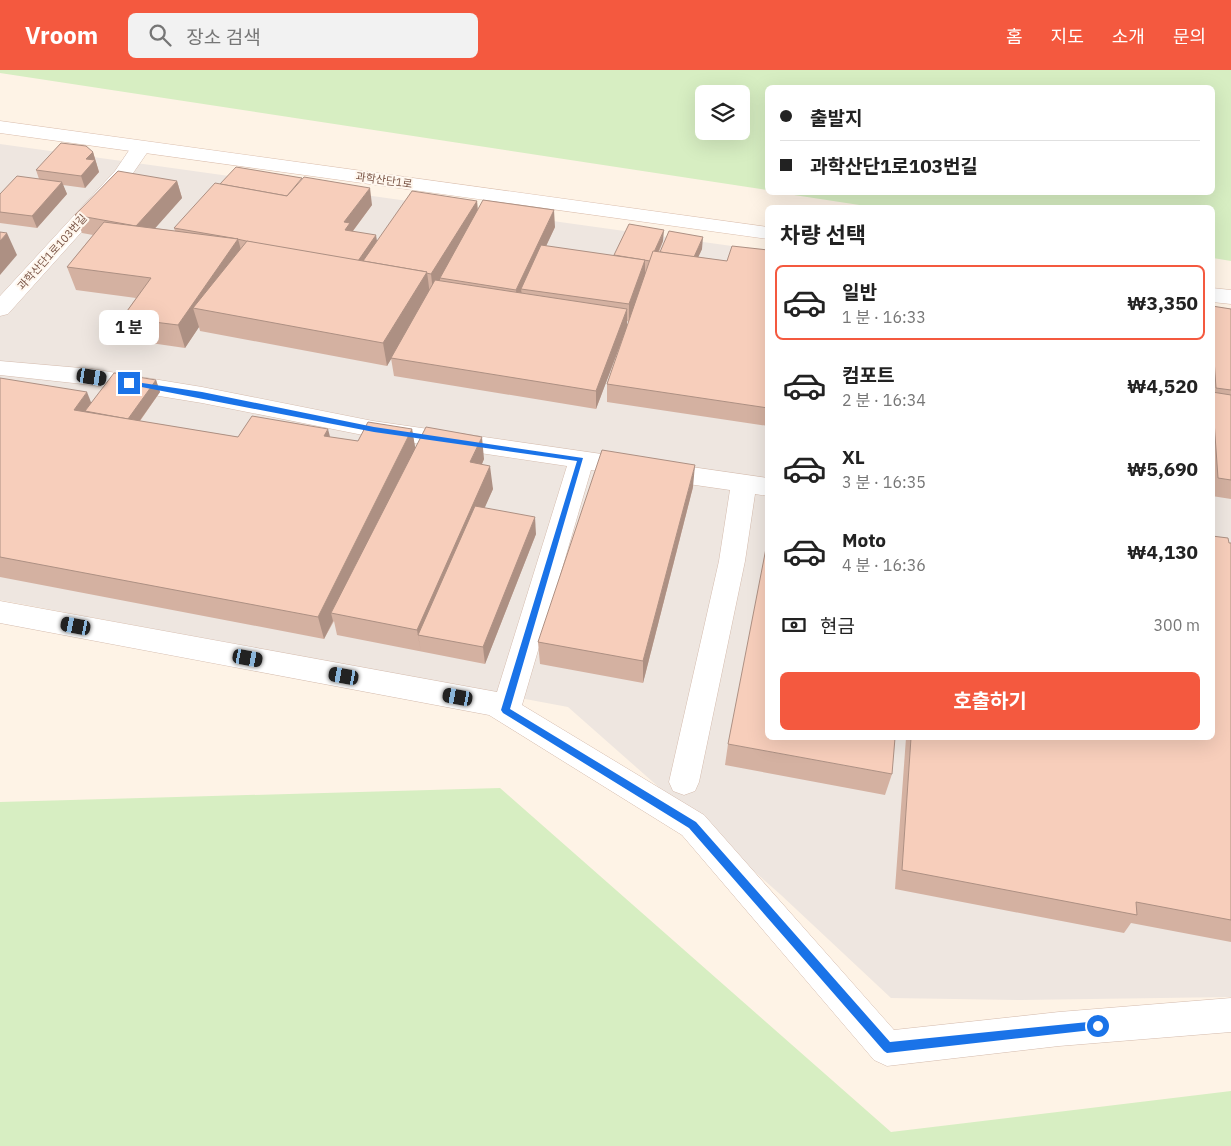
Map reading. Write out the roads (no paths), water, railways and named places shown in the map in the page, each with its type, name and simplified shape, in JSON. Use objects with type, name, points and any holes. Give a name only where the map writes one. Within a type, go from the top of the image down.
[{"type":"street","name":"과학산단1로","points":[[0,127],[765,233]]},
{"type":"street","name":"과학산단1로103번길","points":[[0,310],[122,175],[140,147]]},
{"type":"street","points":[[1215,295],[1231,297]]},
{"type":"street","points":[[0,368],[92,377],[202,395],[374,429],[756,485],[732,561],[684,782]]},
{"type":"street","points":[[506,710],[581,460]]},
{"type":"street","points":[[0,612],[496,704],[693,825],[887,1048],[1060,1029],[1231,1014]]}]
